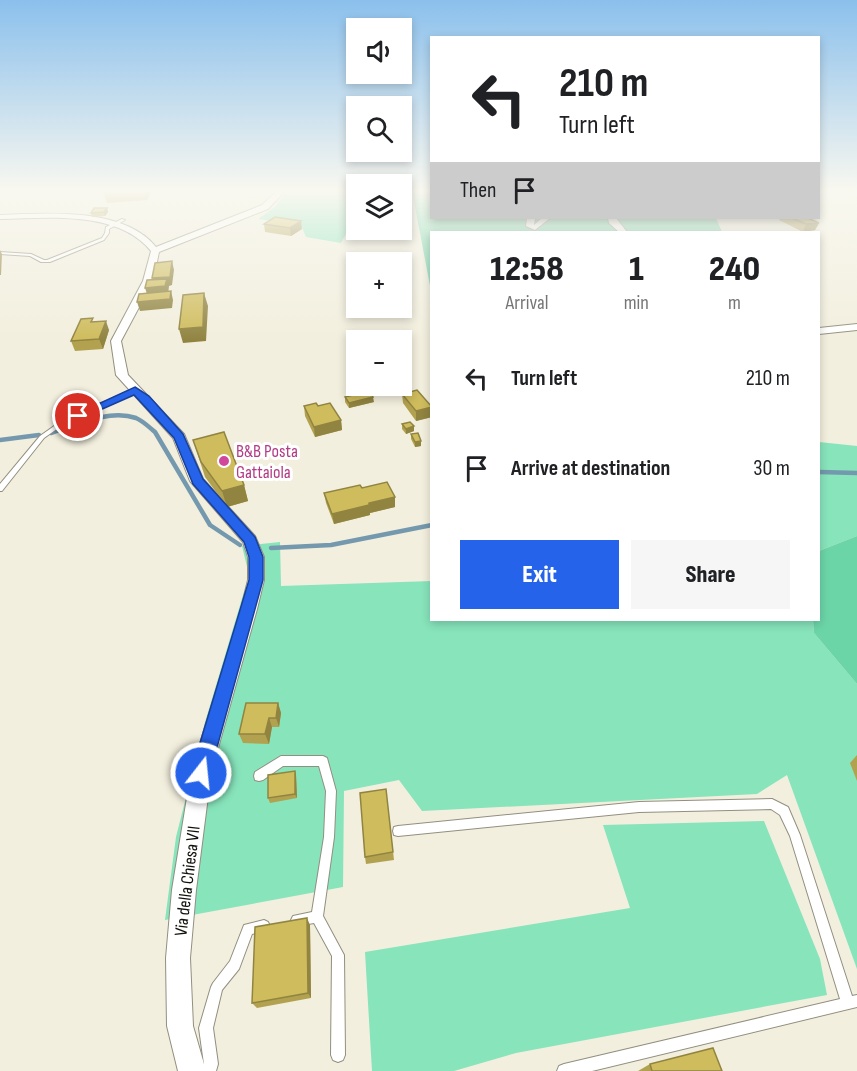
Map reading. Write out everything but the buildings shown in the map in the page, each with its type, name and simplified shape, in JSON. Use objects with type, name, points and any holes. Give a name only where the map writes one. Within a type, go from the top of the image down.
[{"type":"street","points":[[146,241],[155,251],[180,241]]},
{"type":"street","name":"Via della Chiesa VII","points":[[155,251],[148,280],[116,341],[122,375],[179,437],[197,481],[250,540],[256,557],[256,580],[249,609],[201,773],[184,890],[178,958],[180,1026],[192,1071]]},
{"type":"street","points":[[820,331],[857,327]]},
{"type":"lane","points":[[0,253],[31,255],[48,261],[98,241]]},
{"type":"lane","points":[[0,489],[42,436],[59,425],[135,390]]},
{"type":"lane","points":[[259,776],[282,761],[323,761],[331,791],[329,837],[317,917],[338,955],[338,1055]]},
{"type":"lane","points":[[398,831],[639,807],[772,804],[784,811],[795,835],[852,1002],[564,1071]]},
{"type":"lane","points":[[209,1071],[211,1064],[206,1028],[218,987],[235,965],[248,929],[317,917]]},
{"type":"green space","points":[[422,241],[430,241],[430,286]]},
{"type":"green space","points":[[820,442],[857,446],[857,536],[820,551]]},
{"type":"green space","points":[[857,536],[857,684],[814,633],[813,621],[820,621],[820,551]]},
{"type":"green space","points":[[280,542],[281,586],[430,581],[430,621],[813,621],[814,633],[857,684],[857,969],[787,775],[757,794],[422,811],[399,780],[344,791],[343,887],[165,920],[176,837],[205,722],[249,575],[242,546]]},
{"type":"green space","points":[[764,821],[820,959],[827,995],[516,1053],[454,1071],[372,1071],[365,952],[630,908],[603,825]]},
{"type":"waterway","points":[[51,433],[82,422],[115,415],[139,419],[155,432],[210,525],[240,545]]},
{"type":"waterway","points":[[0,440],[39,435]]},
{"type":"waterway","points":[[820,472],[857,473]]},
{"type":"waterway","points":[[271,548],[331,545],[430,525]]},
{"type":"place","name":"B&B Posta Gattaiola","points":[[224,461]]},
{"type":"route","points":[[78,416],[135,390],[162,416],[179,437],[197,481],[250,540],[256,557],[256,580],[249,609],[201,773]]}]
